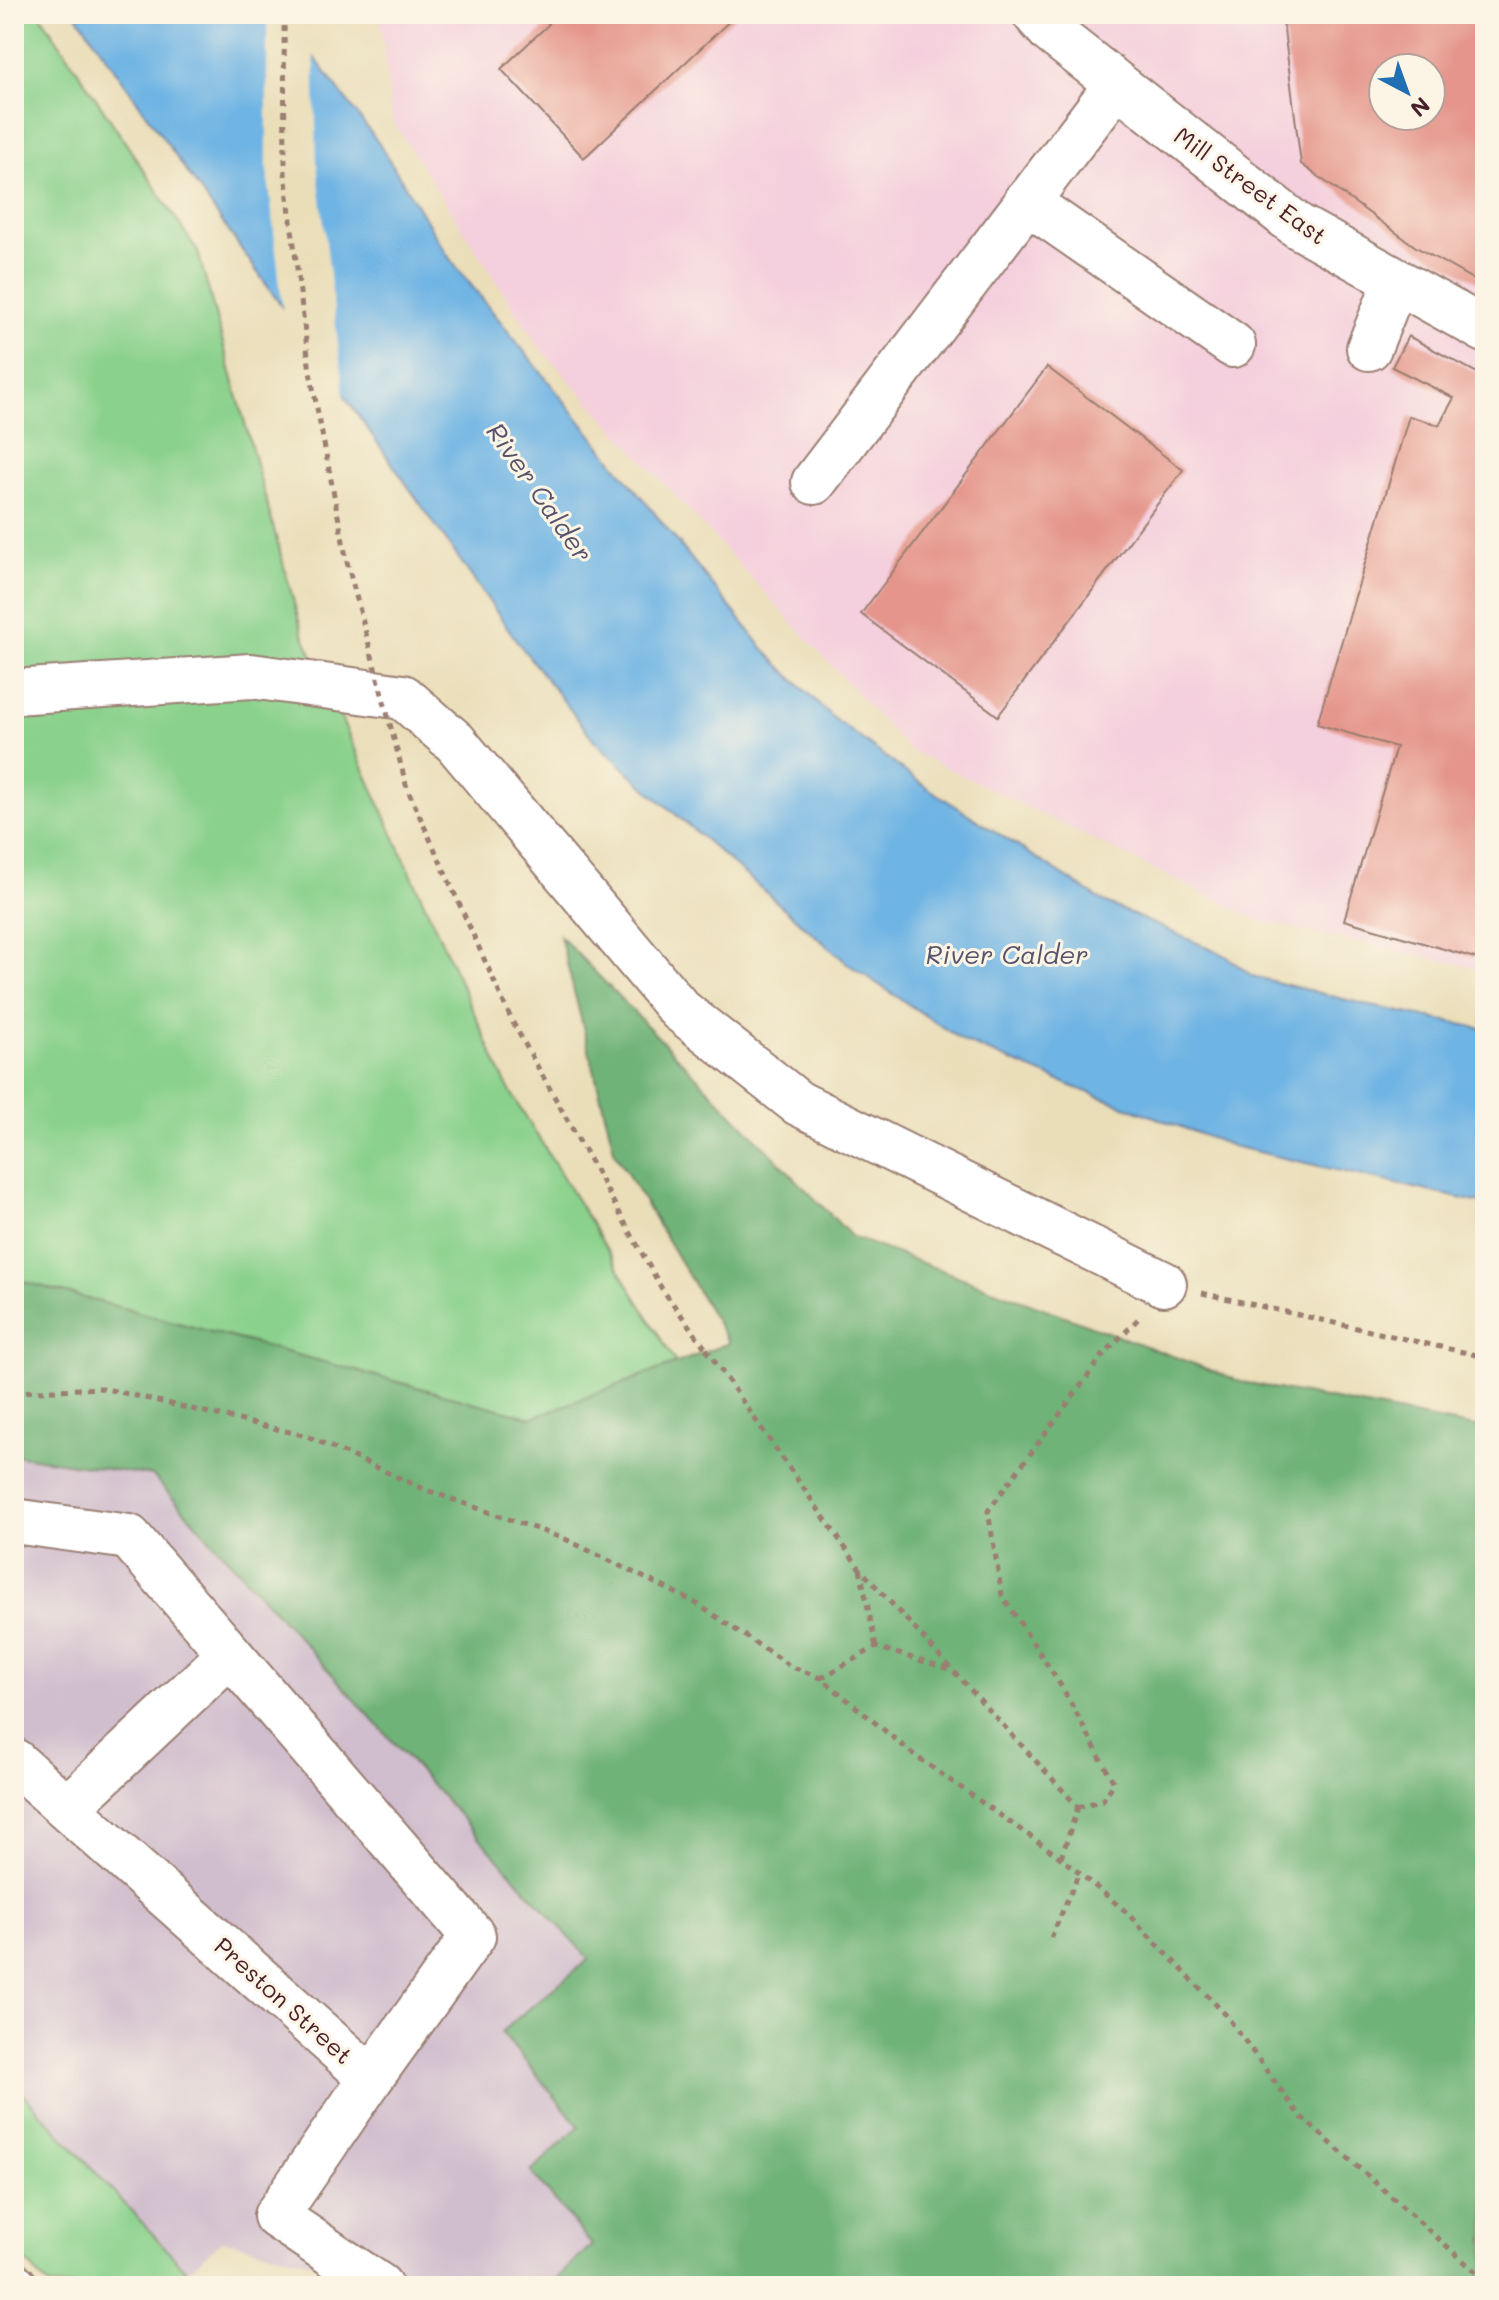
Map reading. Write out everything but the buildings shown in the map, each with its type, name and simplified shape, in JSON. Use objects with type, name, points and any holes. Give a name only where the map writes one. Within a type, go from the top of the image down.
[{"type":"street","name":"Mill Street East","points":[[1054,20],[1117,84],[1298,226],[1485,330]]},
{"type":"street","points":[[814,482],[1117,84]]},
{"type":"street","points":[[1026,201],[1233,345]]},
{"type":"street","points":[[1369,348],[1396,281]]},
{"type":"street","points":[[14,692],[251,676],[403,697],[455,742],[680,1010],[798,1103],[1164,1284]]},
{"type":"street","points":[[14,1521],[129,1537],[473,1936],[371,2078]]},
{"type":"street","points":[[69,1806],[230,1654]]},
{"type":"street","name":"Preston Street","points":[[14,1761],[69,1806],[371,2078],[276,2216],[380,2286]]},
{"type":"path","points":[[284,14],[285,173],[310,372],[347,562],[407,788],[512,1021],[662,1289],[860,1569],[1078,1807]]},
{"type":"path","points":[[1078,1807],[1103,1800],[1114,1783],[1063,1689],[1002,1595],[988,1511],[1104,1354],[1138,1320],[1164,1284],[1485,1357]]},
{"type":"path","points":[[14,1392],[102,1388],[307,1436],[426,1490],[565,1539],[694,1602],[790,1666],[821,1678],[913,1754],[1061,1858],[1124,1910],[1226,2015],[1299,2115],[1485,2280]]},
{"type":"path","points":[[860,1569],[876,1647]]},
{"type":"path","points":[[821,1678],[876,1647],[952,1671]]},
{"type":"path","points":[[1061,1858],[1078,1807]]},
{"type":"path","points":[[1051,1938],[1079,1873]]},
{"type":"shaded area","points":[[380,14],[1035,14],[1051,32],[1075,14],[1485,14],[1485,970],[1260,921],[908,749],[540,348],[392,120]]},
{"type":"shaded area","points":[[14,1455],[153,1476],[590,1959],[501,2033],[579,2126],[531,2172],[592,2245],[549,2286],[500,2286],[485,2279],[477,2286],[408,2286],[349,2243],[331,2267],[223,2240],[187,2271],[14,2084]]},
{"type":"green space","points":[[14,14],[40,14],[198,252],[302,632],[506,1084],[676,1363],[532,1418],[14,1279]]},
{"type":"green space","points":[[560,936],[852,1237],[1242,1382],[1485,1429],[1485,2286],[549,2286],[592,2245],[531,2172],[579,2126],[501,2032],[589,1959],[153,1476],[14,1455],[14,1279],[532,1418],[729,1343],[615,1153]]},
{"type":"green space","points":[[14,2084],[187,2271],[167,2286],[49,2286],[14,2249]]},
{"type":"water","name":"River Calder","points":[[76,14],[282,14],[380,145],[450,259],[767,653],[832,717],[923,785],[1106,903],[1225,955],[1252,976],[1371,1006],[1485,1029],[1485,1204],[1232,1146],[1074,1087],[965,1042],[848,964],[594,740],[519,644]]},
{"type":"pier","points":[[267,14],[287,14],[314,48],[317,164],[345,404],[283,313],[267,168]]}]
